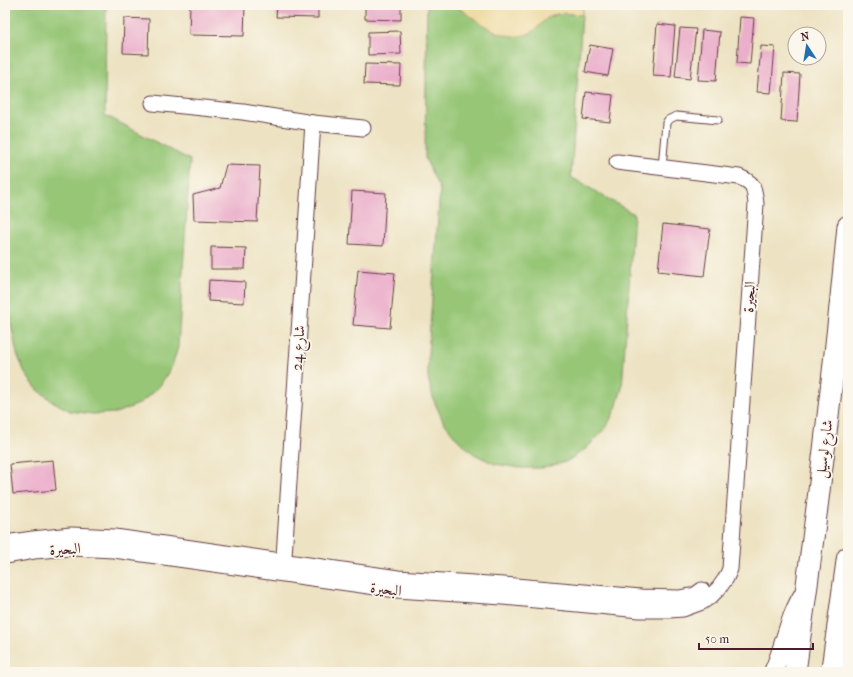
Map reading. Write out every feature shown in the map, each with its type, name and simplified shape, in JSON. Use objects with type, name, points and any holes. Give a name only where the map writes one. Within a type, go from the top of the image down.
[{"type":"highway","points":[[832,672],[848,558]]},
{"type":"main road","name":"شارع لوسيل","points":[[795,672],[807,587],[839,317],[848,226]]},
{"type":"street","points":[[153,102],[363,128]]},
{"type":"street","name":"شارع 24","points":[[283,567],[313,123]]},
{"type":"street","name":"البحيرة","points":[[5,556],[34,551],[71,548],[85,542],[115,537],[283,567],[334,582],[397,590],[503,597],[640,610],[683,609],[702,602],[711,596],[722,583],[730,569],[756,204],[755,192],[748,180],[739,177],[617,162]]},
{"type":"street","name":"البحيرة","points":[[5,543],[70,535],[85,542]]},
{"type":"street","points":[[773,672],[794,609],[807,587]]},
{"type":"lane","points":[[662,168],[666,123],[668,120],[676,116],[718,120]]},
{"type":"green space","points":[[5,5],[106,5],[105,115],[190,160],[178,347],[172,366],[159,387],[139,404],[116,413],[93,414],[70,411],[52,401],[37,389],[26,375],[17,354],[5,294]]},
{"type":"green space","points":[[427,5],[450,5],[457,7],[497,33],[531,33],[547,18],[560,13],[582,15],[571,177],[634,214],[622,388],[616,408],[606,428],[587,448],[566,462],[542,468],[520,468],[495,464],[474,454],[457,439],[443,421],[434,401],[428,378],[428,353],[440,190],[425,158]]},
{"type":"sand","points":[[450,5],[583,5],[582,15],[553,15],[532,32],[521,36],[511,36],[482,24],[457,7]]},
{"type":"building","points":[[190,5],[245,5],[244,36],[189,35]]},
{"type":"building","points":[[277,5],[318,5],[318,18],[276,17]]},
{"type":"building","points":[[365,5],[401,5],[401,20],[365,19]]},
{"type":"building","points":[[592,5],[620,5],[620,9],[592,7]]},
{"type":"building","points":[[740,17],[754,18],[750,64],[737,63]]},
{"type":"building","points":[[124,18],[149,19],[148,54],[123,53]]},
{"type":"building","points":[[657,24],[675,26],[671,77],[653,76]]},
{"type":"building","points":[[680,28],[696,29],[690,79],[675,77]]},
{"type":"building","points":[[702,30],[720,32],[716,81],[698,80]]},
{"type":"building","points":[[400,31],[401,54],[368,55],[368,32]]},
{"type":"building","points":[[590,45],[613,49],[608,76],[585,72]]},
{"type":"building","points":[[761,46],[775,47],[771,93],[757,92]]},
{"type":"building","points":[[365,64],[401,65],[400,85],[364,84]]},
{"type":"building","points":[[784,73],[800,74],[797,122],[781,121]]},
{"type":"building","points":[[586,92],[613,95],[610,122],[583,119]]},
{"type":"building","points":[[226,165],[260,166],[257,222],[194,220],[193,195],[220,188]]},
{"type":"building","points":[[352,191],[386,193],[383,246],[349,244]]},
{"type":"building","points":[[663,224],[710,229],[704,276],[658,271]]},
{"type":"building","points":[[211,247],[246,248],[245,269],[211,269]]},
{"type":"building","points":[[358,270],[395,273],[390,328],[353,325]]},
{"type":"building","points":[[209,280],[245,282],[244,303],[208,301]]},
{"type":"building","points":[[53,460],[56,490],[13,494],[10,464]]}]
